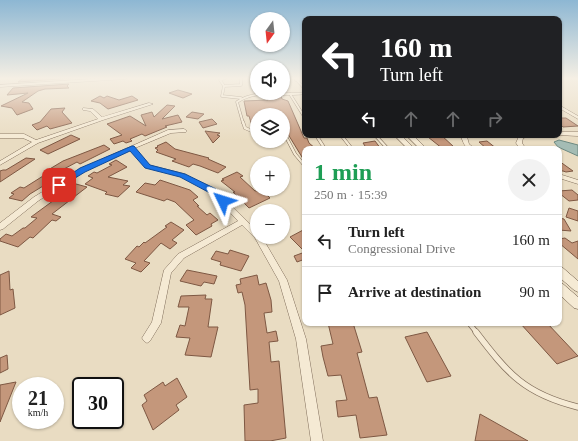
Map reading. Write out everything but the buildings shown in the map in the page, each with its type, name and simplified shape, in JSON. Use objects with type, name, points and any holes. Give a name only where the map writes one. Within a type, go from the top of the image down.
[{"type":"main road","points":[[401,138],[409,146]]},
{"type":"main road","points":[[412,138],[421,146]]},
{"type":"main road","points":[[562,274],[578,287]]},
{"type":"main road","points":[[562,290],[578,304]]},
{"type":"street","points":[[0,163],[36,142],[101,119],[151,104]]},
{"type":"street","points":[[562,108],[578,118]]},
{"type":"street","points":[[85,109],[91,110],[101,119]]},
{"type":"street","points":[[0,227],[36,199],[82,170],[170,131],[184,131]]},
{"type":"street","points":[[562,134],[578,134]]},
{"type":"street","points":[[0,136],[24,136],[36,142]]},
{"type":"street","points":[[132,148],[147,166],[183,175],[213,191],[250,228]]},
{"type":"street","points":[[562,177],[578,182]]},
{"type":"street","points":[[147,338],[156,323],[167,272],[181,256],[243,221]]},
{"type":"street","points":[[263,244],[283,280],[301,339],[316,441]]},
{"type":"lane","points":[[240,99],[237,102],[245,128],[250,130]]},
{"type":"lane","points":[[293,99],[302,113]]},
{"type":"lane","points":[[343,138],[350,146]]},
{"type":"lane","points":[[378,138],[385,146]]},
{"type":"lane","points":[[290,142],[298,160],[302,163]]},
{"type":"lane","points":[[471,326],[510,375],[531,391],[558,404],[578,407]]},
{"type":"water","points":[[559,140],[578,145],[578,156],[562,149],[562,146],[557,146],[554,142]]},
{"type":"route","points":[[59,185],[82,170],[132,148],[147,166],[183,175],[213,191],[223,201]]}]
